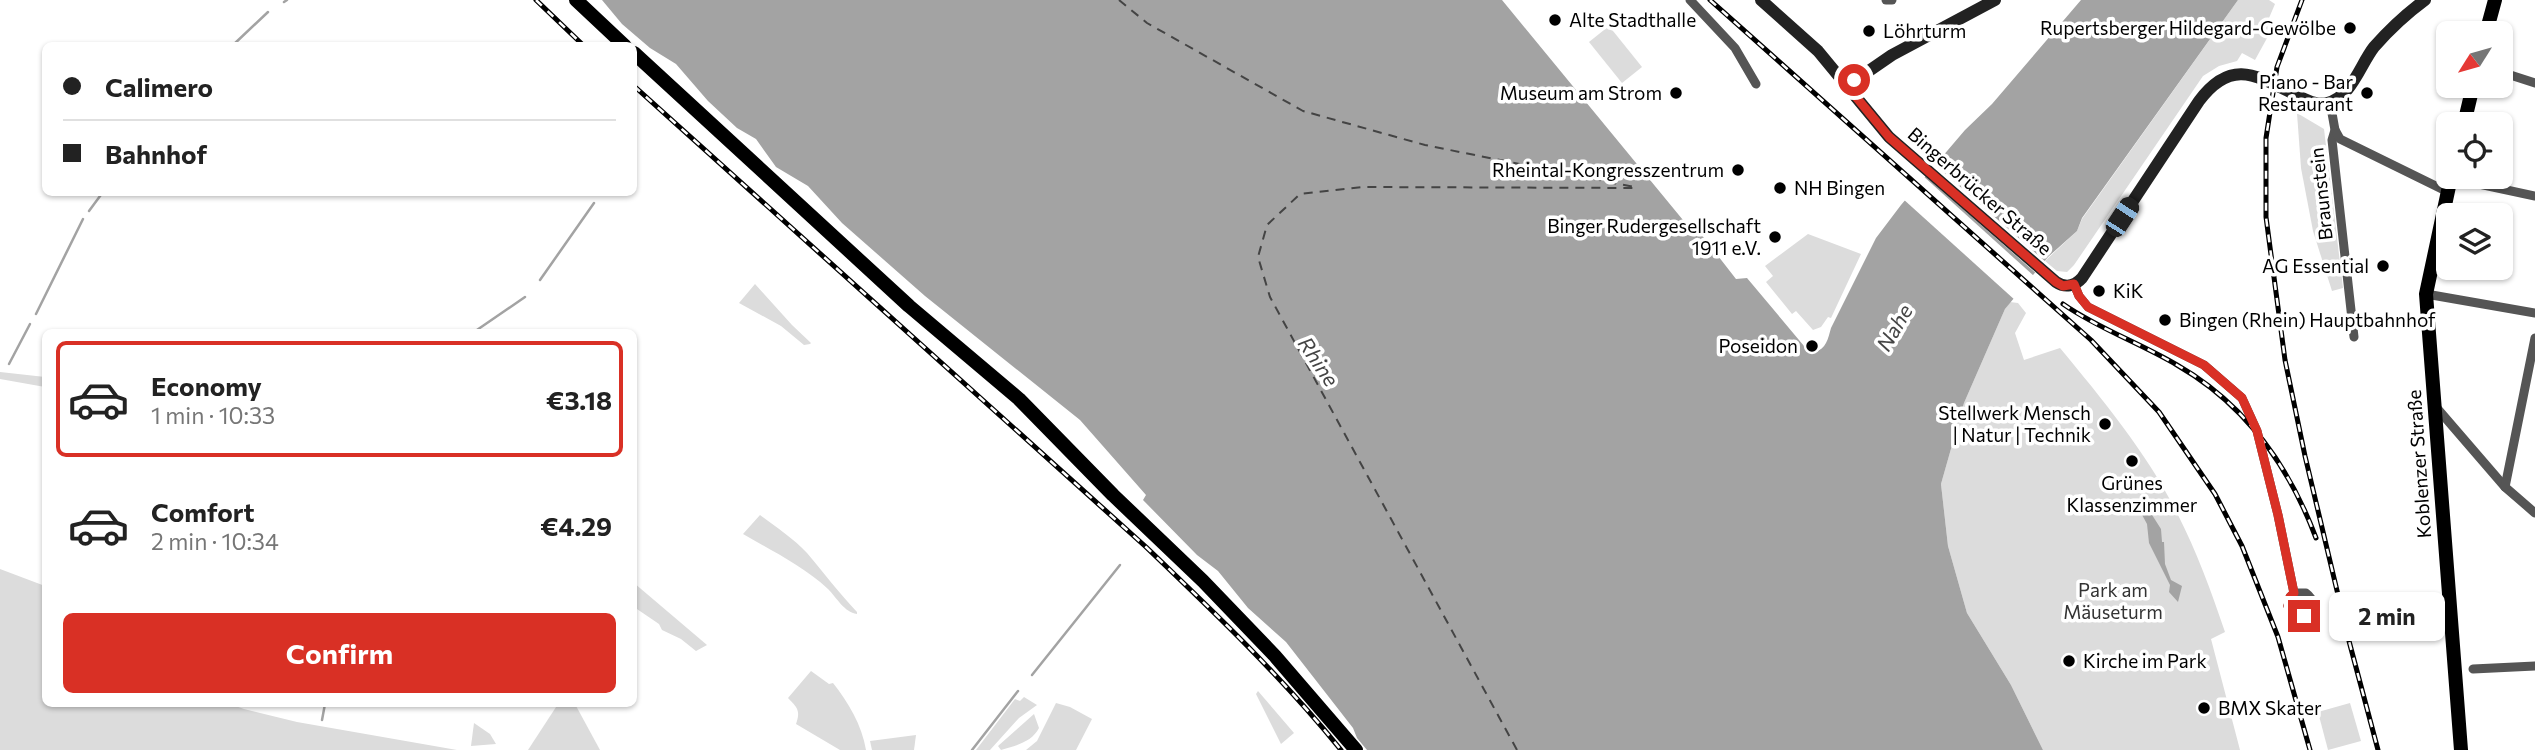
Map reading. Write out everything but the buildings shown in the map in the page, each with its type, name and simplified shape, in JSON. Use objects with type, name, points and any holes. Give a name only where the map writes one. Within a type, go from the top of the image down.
[{"type":"main road","points":[[576,0],[621,42]]},
{"type":"main road","name":"Bingerbrücker Straße","points":[[1761,0],[1818,51],[1883,131],[2045,273],[2061,285],[2074,284]]},
{"type":"main road","points":[[1847,86],[1892,54],[1995,0]]},
{"type":"main road","points":[[2074,284],[2082,278],[2206,91],[2216,81],[2228,75],[2249,74],[2314,103],[2330,102],[2346,91],[2378,43],[2407,13],[2425,0]]},
{"type":"main road","points":[[2490,21],[2495,0]]},
{"type":"main road","points":[[637,57],[909,306],[1018,399],[1275,656],[1356,750]]},
{"type":"main road","name":"Koblenzer Straße","points":[[2448,189],[2426,294],[2461,750]]},
{"type":"street","points":[[1690,0],[1735,48],[1756,83]]},
{"type":"street","points":[[1886,0],[1892,0]]},
{"type":"street","points":[[2513,76],[2535,83]]},
{"type":"street","name":"Braunstein","points":[[2330,102],[2354,337]]},
{"type":"street","points":[[2334,130],[2340,139],[2436,177]]},
{"type":"street","points":[[2492,189],[2535,196]]},
{"type":"street","points":[[2074,284],[2088,307],[2204,365],[2242,398],[2257,431],[2294,593]]},
{"type":"street","points":[[2426,294],[2535,313]]},
{"type":"street","points":[[2504,487],[2535,338]]},
{"type":"street","points":[[2434,405],[2504,487],[2535,513]]},
{"type":"street","points":[[2473,669],[2535,666]]},
{"type":"green space","points":[[2238,0],[2269,0],[2275,4],[2266,25],[2272,29],[2255,60],[2242,53],[2237,61],[2219,66],[2203,76],[2074,265],[2067,272],[2057,271],[2045,261],[2077,231],[2082,219]]},
{"type":"green space","points":[[1609,26],[1642,67],[1622,83],[1589,42]]},
{"type":"green space","points":[[2297,113],[2324,129],[2343,288],[2332,291],[2313,231],[2301,168]]},
{"type":"green space","points":[[1808,234],[1861,254],[1831,318],[1828,317],[1821,327],[1813,330],[1796,311],[1792,314],[1766,282],[1773,276],[1765,266]]},
{"type":"green space","points":[[755,284],[810,344],[804,345],[781,326],[739,303]]},
{"type":"green space","name":"Park am Mäuseturm","points":[[2010,302],[2018,303],[2026,313],[2015,333],[2024,360],[2060,348],[2138,448],[2177,513],[2191,542],[2225,632],[2211,639],[2240,750],[2043,750],[2011,685],[1967,613],[1948,546],[1941,484],[1964,403]]},
{"type":"green space","points":[[0,372],[42,377],[42,386],[0,379]]},
{"type":"green space","points":[[760,515],[807,553],[857,614],[844,608],[828,589],[808,573],[743,534]]},
{"type":"green space","points":[[0,569],[42,585],[42,707],[238,707],[297,722],[457,750],[0,750]]},
{"type":"green space","points":[[637,586],[707,645],[696,651],[681,639],[662,630],[659,624],[637,609]]},
{"type":"green space","points":[[811,671],[829,684],[833,683],[844,698],[858,723],[866,750],[840,750],[796,724],[797,709],[788,698]]},
{"type":"green space","points":[[1258,691],[1294,733],[1281,744],[1256,694]]},
{"type":"green space","points":[[1024,697],[1037,705],[1019,718],[990,750],[976,750],[1015,699],[1020,701]]},
{"type":"green space","points":[[1056,703],[1092,719],[1076,750],[1026,750],[1037,741]]},
{"type":"green space","points":[[2350,703],[2361,741],[2328,750],[2318,712]]},
{"type":"green space","points":[[556,707],[577,707],[600,750],[528,750]]},
{"type":"green space","points":[[1034,714],[1039,728],[1036,733],[1023,743],[1001,750],[998,746]]},
{"type":"green space","points":[[474,723],[490,734],[496,744],[471,746]]},
{"type":"green space","points":[[916,735],[914,750],[872,750],[870,741]]},
{"type":"water","points":[[602,0],[1502,0],[1692,231],[1701,234],[1736,279],[1747,278],[1804,346],[1815,352],[1822,349],[1826,343],[1876,238],[1965,130],[1992,104],[2081,0],[2238,0],[2082,218],[2077,231],[2048,257],[2005,309],[1964,403],[1941,484],[1948,546],[1967,613],[2011,685],[2043,750],[1367,750],[1286,642],[1248,608],[1218,571],[1197,555],[1143,500],[1146,495],[1080,420],[925,296],[842,223],[808,186],[776,167],[756,139],[737,128],[708,101],[676,64],[650,48],[622,24]]},
{"type":"water","points":[[2141,506],[2147,507],[2161,529],[2165,564],[2171,580],[2182,586],[2178,602],[2169,592],[2170,585],[2149,543]]},
{"type":"pier","points":[[1932,162],[2047,263],[2038,275],[1923,174]]},
{"type":"pier","points":[[1922,175],[2035,277],[2016,301],[1902,198]]},
{"type":"waterway","points":[[236,42],[268,12]]},
{"type":"waterway","points":[[89,211],[100,196]]},
{"type":"waterway","points":[[540,280],[594,203]]},
{"type":"waterway","points":[[36,314],[83,219]]},
{"type":"waterway","points":[[478,329],[525,297]]},
{"type":"waterway","points":[[9,364],[30,324]]},
{"type":"waterway","points":[[1032,675],[1120,565]]},
{"type":"waterway","points":[[972,750],[1018,691]]},
{"type":"waterway","points":[[322,720],[324,707]]},
{"type":"ferry route","points":[[1119,0],[1147,23],[1303,111],[1425,145],[1634,187]]},
{"type":"ferry route","points":[[1517,750],[1270,297],[1258,257],[1267,225],[1300,194],[1363,187],[1638,188]]},
{"type":"railway","points":[[536,0],[580,42]]},
{"type":"railway","points":[[1710,0],[2091,340],[2159,412],[2215,494],[2242,546],[2278,637],[2310,750]]},
{"type":"railway","points":[[2302,0],[2277,67],[2266,138],[2266,217],[2285,360],[2305,456],[2378,750]]},
{"type":"railway","points":[[637,89],[1146,547],[1271,671],[1341,750]]},
{"type":"railway","points":[[2063,304],[2177,365],[2224,398],[2262,439],[2278,462],[2305,511],[2316,538]]},
{"type":"place","name":"Alte Stadthalle","points":[[1555,20]]},
{"type":"place","name":"Rupertsberger Hildegard-Gewölbe","points":[[2350,28]]},
{"type":"place","name":"Löhrturm","points":[[1869,31]]},
{"type":"place","name":"Museum am Strom","points":[[1676,93]]},
{"type":"place","name":"Piano - Bar Restaurant","points":[[2367,93]]},
{"type":"place","name":"Rheintal-Kongresszentrum","points":[[1738,170]]},
{"type":"place","name":"NH Bingen","points":[[1780,188]]},
{"type":"place","name":"Binger Rudergesellschaft 1911 e.V.","points":[[1775,237]]},
{"type":"place","name":"AG Essential","points":[[2383,266]]},
{"type":"place","name":"KiK","points":[[2099,291]]},
{"type":"place","name":"Bingen (Rhein) Hauptbahnhof","points":[[2165,320]]},
{"type":"place","name":"Poseidon","points":[[1812,346]]},
{"type":"place","name":"Stellwerk Mensch | Natur | Technik","points":[[2105,424]]},
{"type":"place","name":"Grünes Klassenzimmer","points":[[2132,461]]},
{"type":"place","name":"Kirche im Park","points":[[2069,661]]},
{"type":"place","name":"BMX Skater","points":[[2204,708]]},
{"type":"route","points":[[1854,80],[1847,86],[1878,126],[2056,282],[2063,286],[2074,284],[2083,302],[2096,312],[2204,365],[2242,398],[2257,431],[2278,515],[2294,593],[2288,606],[2296,616],[2304,616]]},
{"type":"water label","name":"Nahe","points":[[1895,328]]},
{"type":"water label","name":"Rhine","points":[[1318,362]]}]
